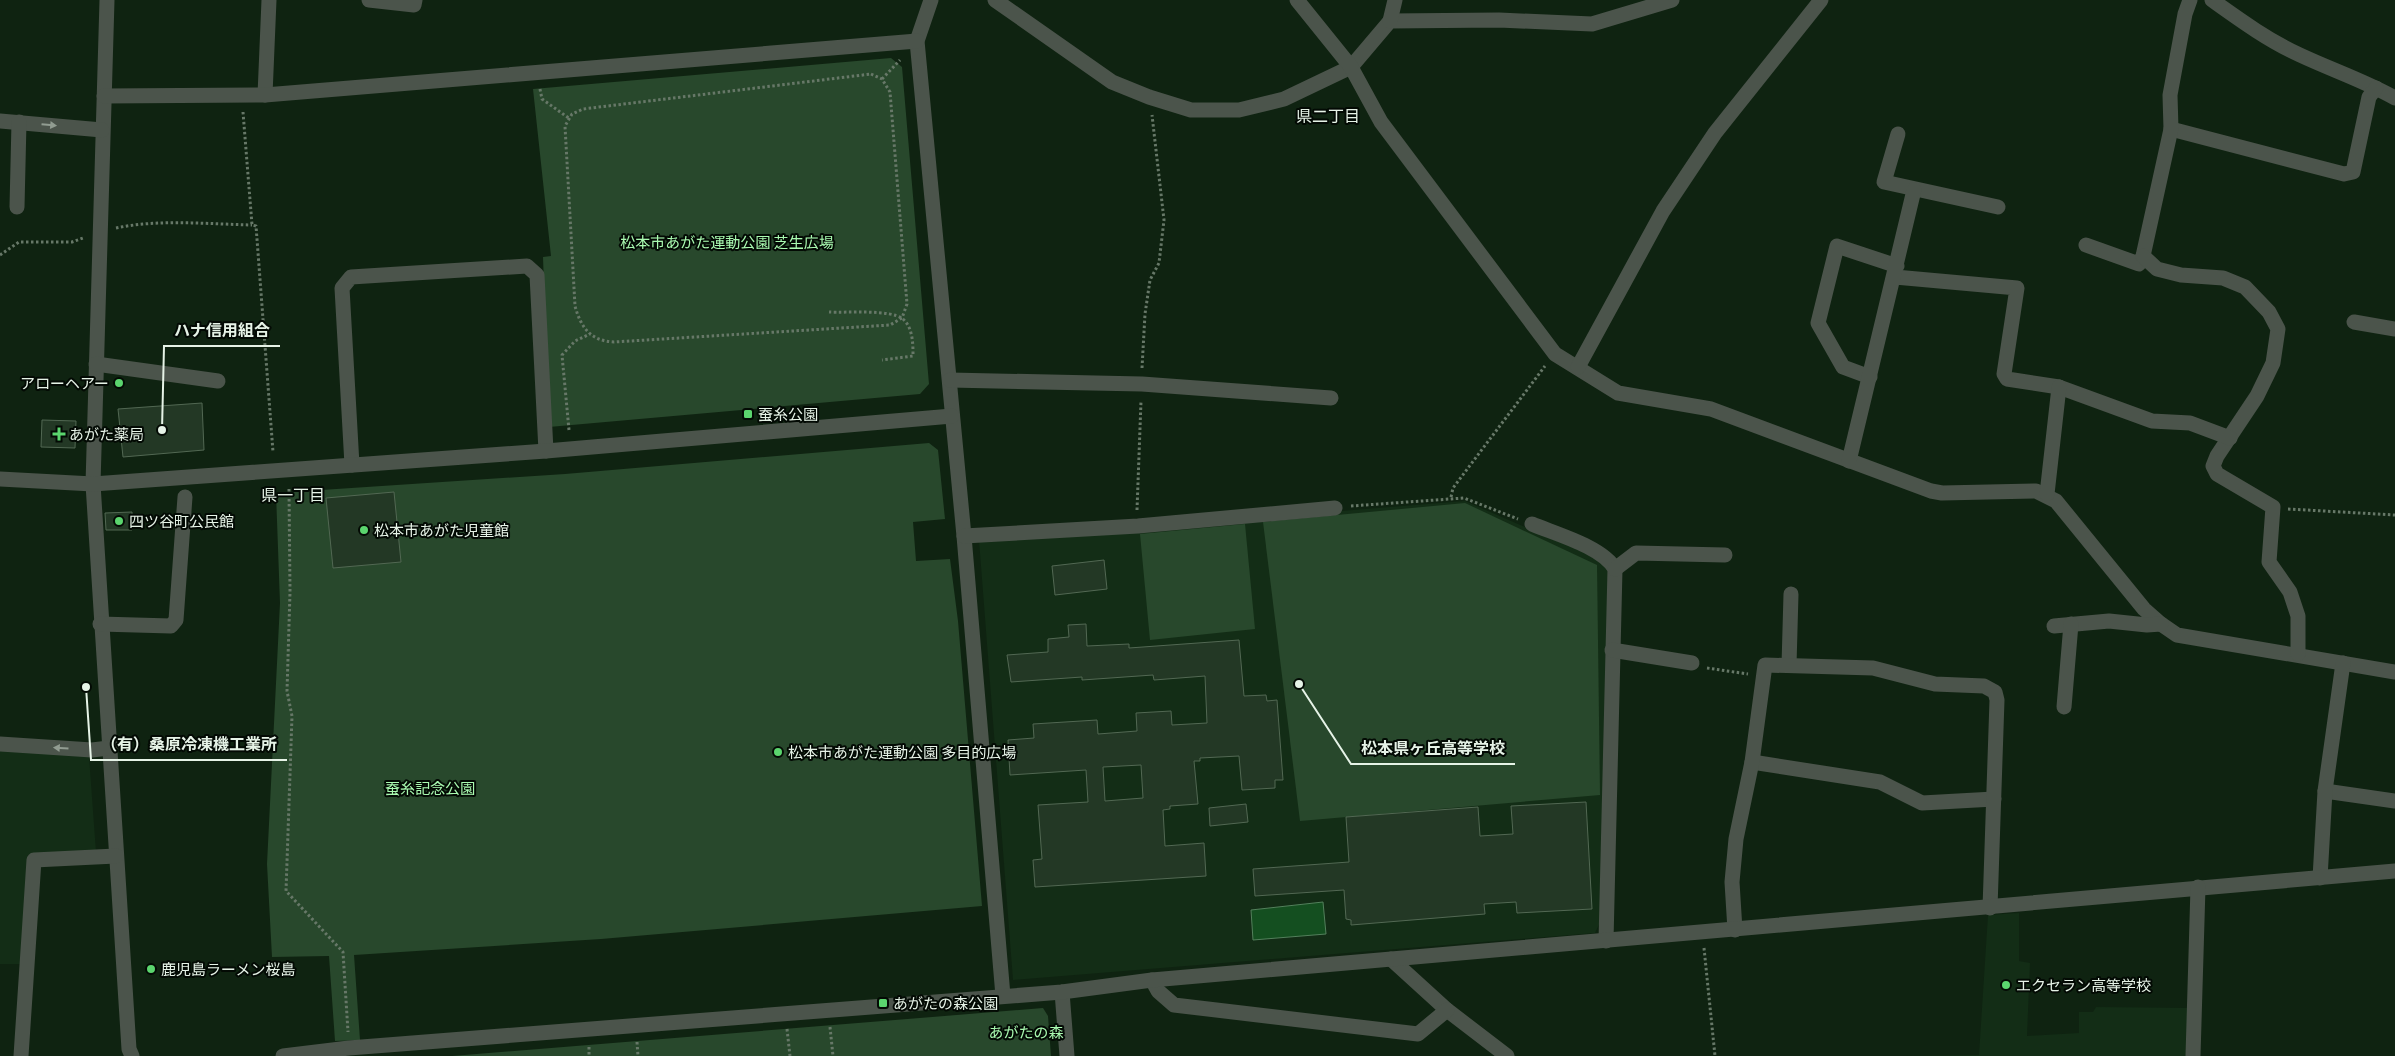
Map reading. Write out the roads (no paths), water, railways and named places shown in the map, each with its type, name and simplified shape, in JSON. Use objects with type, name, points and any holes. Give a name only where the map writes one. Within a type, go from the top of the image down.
[{"type":"street","points":[[107,0],[92,484],[129,1049],[132,1056]]},
{"type":"street","points":[[265,95],[269,0]]},
{"type":"street","points":[[369,0],[414,5],[415,0]]},
{"type":"street","points":[[931,0],[917,41],[950,380],[1003,996]]},
{"type":"street","points":[[994,0],[1112,82],[1149,97],[1191,110],[1240,110],[1284,99],[1351,67],[1390,21],[1395,0]]},
{"type":"street","points":[[1297,0],[1351,67],[1381,122],[1555,354],[1618,393],[1711,410],[1942,493],[2036,491],[2047,494],[2056,501],[2144,609],[2177,635],[2298,654],[2395,672]]},
{"type":"street","points":[[1390,21],[1499,20],[1592,24],[1672,0]]},
{"type":"street","points":[[1578,367],[1668,203],[1715,133],[1820,0]]},
{"type":"street","points":[[2086,245],[2139,264],[2143,256],[2171,129],[2170,95],[2185,14],[2190,0]]},
{"type":"street","points":[[2212,0],[2249,26],[2299,54],[2395,98]]},
{"type":"street","points":[[104,96],[265,95],[917,41]]},
{"type":"street","points":[[2171,129],[2344,174],[2353,172],[2369,97],[2376,88]]},
{"type":"street","points":[[0,120],[102,130]]},
{"type":"street","points":[[17,207],[19,122]]},
{"type":"street","points":[[1898,134],[1884,182],[1998,207]]},
{"type":"street","points":[[1849,461],[1914,190]]},
{"type":"street","points":[[1870,377],[1843,367],[1818,323],[1837,246],[1896,271],[2017,288],[2004,374],[2007,379],[2059,387],[2152,421],[2190,423],[2230,438]]},
{"type":"street","points":[[2143,256],[2158,269],[2181,275],[2223,278],[2245,287],[2269,312],[2278,329],[2273,363],[2257,396],[2213,466],[2217,474],[2273,507],[2269,562],[2290,592],[2298,616],[2298,654]]},
{"type":"street","points":[[352,465],[342,288],[351,276],[528,266],[536,275],[546,452]]},
{"type":"street","points":[[2354,322],[2395,329]]},
{"type":"street","points":[[96,364],[218,381]]},
{"type":"street","points":[[950,380],[1142,384],[1331,398]]},
{"type":"street","points":[[2047,494],[2059,387]]},
{"type":"street","points":[[0,479],[92,484],[546,452],[952,416]]},
{"type":"street","points":[[100,624],[172,626],[176,620],[185,497]]},
{"type":"street","points":[[964,536],[1138,526],[1335,508]]},
{"type":"street","points":[[1532,524],[1593,550],[1610,560],[1615,569],[1606,941]]},
{"type":"street","points":[[1615,569],[1636,552],[1725,554]]},
{"type":"street","points":[[1789,665],[1791,594]]},
{"type":"street","points":[[2054,626],[2109,621],[2147,625],[2161,624]]},
{"type":"street","points":[[2064,707],[2070,624]]},
{"type":"street","points":[[1612,650],[1692,663]]},
{"type":"street","points":[[2320,878],[2325,792],[2343,663]]},
{"type":"street","points":[[1735,930],[1732,882],[1736,839],[1752,762],[1765,665],[1873,668],[1935,684],[1990,688],[1995,692],[1997,700],[1990,908]]},
{"type":"street","points":[[0,744],[92,750],[109,748]]},
{"type":"street","points":[[1752,762],[1880,782],[1922,803],[1994,799]]},
{"type":"street","points":[[2325,792],[2395,801]]},
{"type":"street","points":[[21,1056],[34,860],[116,856]]},
{"type":"street","points":[[283,1056],[349,1048],[1062,992],[1152,980],[2395,871]]},
{"type":"street","points":[[2193,1056],[2198,887]]},
{"type":"street","points":[[1391,959],[1447,1010],[1507,1056]]},
{"type":"street","points":[[1152,980],[1158,991],[1174,1005],[1418,1034],[1447,1010]]},
{"type":"street","points":[[1062,992],[1067,1056]]},
{"type":"place","name":"アローヘアー","points":[[119,383]]},
{"type":"place","name":"蚕糸公園","points":[[748,414]]},
{"type":"place","name":"ハナ信用組合","points":[[162,430]]},
{"type":"place","name":"あがた薬局","points":[[59,434]]},
{"type":"place","name":"四ツ谷町公民館","points":[[119,521]]},
{"type":"place","name":"松本市あがた児童館","points":[[364,530]]},
{"type":"place","name":"松本県ヶ丘高等学校","points":[[1299,684]]},
{"type":"place","name":"（有）桑原冷凍機工業所","points":[[86,687]]},
{"type":"place","name":"松本市あがた運動公園 多目的広場","points":[[778,752]]},
{"type":"place","name":"鹿児島ラーメン桜島","points":[[151,969]]},
{"type":"place","name":"エクセラン高等学校","points":[[2006,985]]},
{"type":"place","name":"あがたの森公園","points":[[883,1003]]},
{"type":"district","name":"県二丁目","points":[[1328,116]]},
{"type":"district","name":"県一丁目","points":[[293,495]]},
{"type":"park label","name":"松本市あがた運動公園 芝生広場","points":[[727,242]]},
{"type":"park label","name":"蚕糸記念公園","points":[[430,788]]},
{"type":"park label","name":"あがたの森","points":[[1026,1032]]}]
